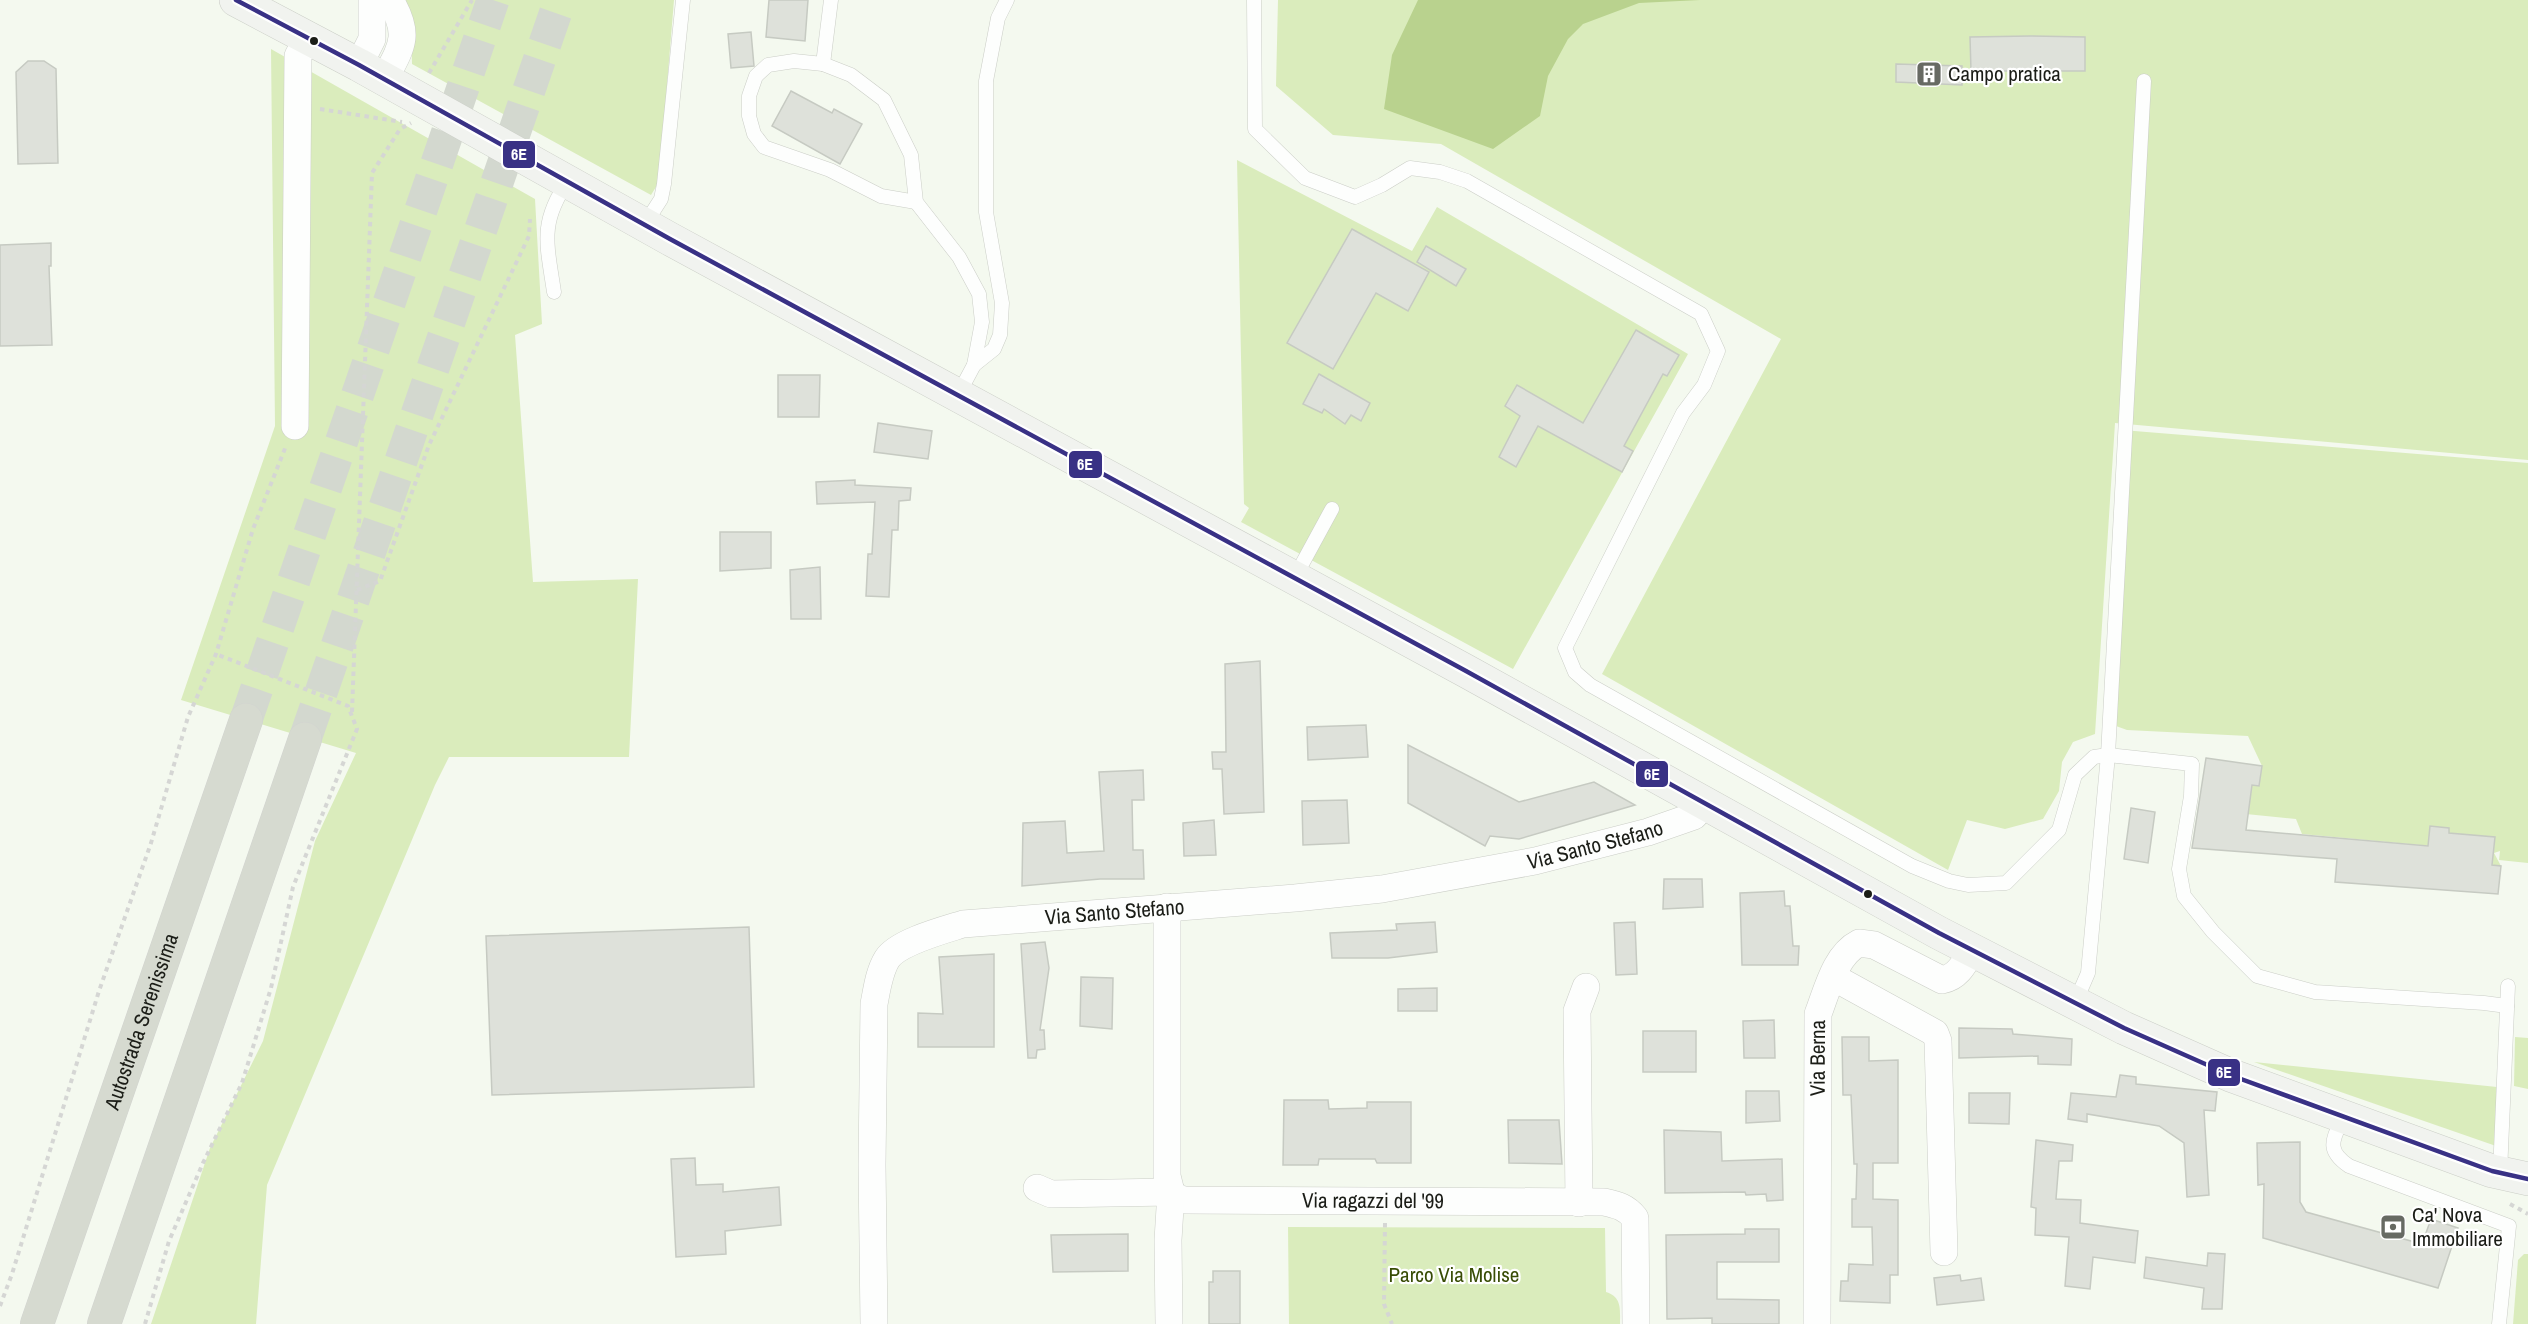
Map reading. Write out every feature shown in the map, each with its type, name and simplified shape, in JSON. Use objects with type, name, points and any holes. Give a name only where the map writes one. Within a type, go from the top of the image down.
[{"type":"highway","name":"Autostrada Serenissima","points":[[37,1324],[246,720]]},
{"type":"highway","points":[[104,1324],[305,739]]},
{"type":"main road","points":[[236,0],[372,72],[558,189],[645,224],[1972,950],[2124,1028],[2230,1075],[2344,1115],[2515,1181]]},
{"type":"street","points":[[372,0],[372,72]]},
{"type":"street","points":[[372,72],[401,45],[403,35],[401,20],[390,0]]},
{"type":"street","points":[[295,426],[298,56],[308,37]]},
{"type":"street","name":"Via Santo Stefano","points":[[874,1324],[872,1165],[874,1004],[879,979],[888,957],[918,938],[963,924],[1383,889],[1535,861],[1648,832],[1694,816],[1703,804]]},
{"type":"street","points":[[1167,907],[1167,1176],[1171,1192],[1168,1240],[1169,1324]]},
{"type":"street","name":"Via Berna","points":[[1817,1324],[1818,1014],[1833,977],[1845,953],[1859,943],[1874,945],[1942,980],[1957,974],[1972,950]]},
{"type":"street","points":[[1833,977],[1935,1033],[1943,1155],[1944,1252]]},
{"type":"street","points":[[1579,1203],[1577,1011],[1586,987]]},
{"type":"street","name":"Via ragazzi del '99","points":[[1037,1188],[1051,1194],[1171,1192],[1177,1198],[1185,1200],[1604,1202],[1629,1210],[1635,1218],[1636,1324]]},
{"type":"lane","points":[[645,224],[661,199],[664,184],[683,0]]},
{"type":"lane","points":[[823,64],[831,0]]},
{"type":"lane","points":[[974,365],[994,349],[1000,335],[1002,303],[986,212],[986,81],[998,18],[1007,0]]},
{"type":"lane","points":[[1254,0],[1255,129],[1305,178],[1355,197],[1410,168],[1440,172],[1467,182],[1701,314],[1718,351],[1704,386],[1683,413],[1565,648],[1575,672],[1590,685],[1912,866],[1949,881],[1968,885],[2006,883],[2059,830],[2075,775],[2094,757],[2108,755],[2192,764],[2190,795],[2179,868],[2184,896],[2213,932],[2257,976],[2315,992],[2507,1006]]},
{"type":"lane","points":[[916,202],[881,196],[830,170],[764,147],[754,134],[749,116],[749,96],[756,76],[768,65],[794,61],[823,64],[851,75],[884,99],[911,155],[916,202],[959,257],[980,294],[982,322],[974,365],[958,395]]},
{"type":"lane","points":[[2075,1003],[2088,973],[2108,755],[2144,81]]},
{"type":"lane","points":[[554,292],[545,233],[558,189]]},
{"type":"lane","points":[[1295,578],[1332,509]]},
{"type":"lane","points":[[2508,986],[2515,1181]]},
{"type":"lane","points":[[2344,1115],[2334,1138],[2333,1148],[2337,1158],[2358,1170],[2509,1226],[2499,1324]]},
{"type":"path","points":[[425,79],[472,0]]},
{"type":"path","points":[[299,106],[411,123],[421,128]]},
{"type":"path","points":[[352,713],[372,173],[400,129],[411,123]]},
{"type":"path","points":[[357,590],[380,581],[429,445],[528,236],[528,224],[533,212],[558,189]]},
{"type":"path","points":[[0,1306],[16,1263],[99,991],[151,843],[188,717],[216,654],[253,529],[295,426]]},
{"type":"path","points":[[1386,1227],[1384,1304],[1392,1324]]},
{"type":"green space","points":[[404,0],[674,0],[659,182],[651,195],[412,64],[411,16]]},
{"type":"green space","points":[[1278,0],[2528,0],[2528,460],[2115,423],[2095,734],[2073,742],[2062,762],[2059,791],[2043,819],[2005,829],[1967,820],[1948,870],[1602,674],[1781,339],[1441,144],[1333,135],[1276,86]]},
{"type":"green space","points":[[271,49],[535,199],[542,324],[515,335],[533,582],[638,579],[629,757],[449,757],[435,785],[267,1185],[256,1324],[151,1324],[210,1148],[263,1041],[315,841],[356,753],[181,700],[275,426]]},
{"type":"green space","points":[[1237,160],[1412,251],[1437,207],[1688,354],[1513,669],[1241,522],[1249,508],[1244,504]]},
{"type":"green space","points":[[2122,430],[2528,463],[2528,863],[2499,860],[2500,851],[2494,853],[2501,866],[2480,864],[2462,849],[2302,834],[2296,819],[2246,814],[2252,785],[2259,786],[2262,766],[2248,736],[2127,730],[2116,726]]},
{"type":"green space","points":[[2515,1037],[2528,1038],[2528,1089],[2514,1086]]},
{"type":"green space","points":[[2254,1062],[2497,1087],[2496,1146]]},
{"type":"green space","name":"Parco Via Molise","points":[[1288,1227],[1605,1228],[1606,1292],[1617,1300],[1620,1309],[1620,1324],[1289,1324]]},
{"type":"green space","points":[[2524,1254],[2528,1254],[2528,1324],[2513,1324],[2518,1260]]},
{"type":"shaded area","points":[[1418,0],[1700,0],[1639,3],[1583,24],[1568,39],[1548,76],[1540,116],[1493,149],[1384,109],[1392,55]]},
{"type":"building","points":[[769,0],[808,0],[805,41],[766,37]]},
{"type":"building","points":[[751,32],[754,66],[731,68],[728,34]]},
{"type":"building","points":[[1970,37],[2085,37],[2085,71],[1971,71]]},
{"type":"building","points":[[28,61],[44,61],[56,69],[58,163],[18,164],[16,72]]},
{"type":"building","name":"Campo pratica","points":[[1896,64],[1962,66],[1962,85],[1896,82]]},
{"type":"building","points":[[791,91],[832,113],[834,109],[862,124],[840,164],[772,126]]},
{"type":"building","points":[[1352,229],[1429,272],[1408,311],[1376,293],[1333,369],[1287,343]]},
{"type":"building","points":[[51,243],[51,266],[49,266],[52,345],[0,346],[0,245]]},
{"type":"building","points":[[1426,246],[1466,269],[1456,286],[1417,262]]},
{"type":"building","points":[[1636,330],[1679,355],[1667,376],[1663,374],[1624,446],[1633,451],[1622,472],[1538,426],[1516,467],[1499,457],[1520,416],[1505,406],[1517,385],[1583,423]]},
{"type":"building","points":[[1319,374],[1370,403],[1361,421],[1351,415],[1345,424],[1324,409],[1322,413],[1303,404]]},
{"type":"building","points":[[778,375],[820,375],[819,417],[778,417]]},
{"type":"building","points":[[878,423],[932,431],[928,459],[874,452]]},
{"type":"building","points":[[855,480],[855,485],[911,488],[910,500],[899,501],[898,530],[892,530],[889,597],[866,596],[868,554],[872,554],[875,502],[817,504],[816,482]]},
{"type":"building","points":[[720,532],[771,532],[771,568],[720,571]]},
{"type":"building","points":[[820,567],[821,619],[791,619],[790,570]]},
{"type":"building","points":[[1260,661],[1264,812],[1224,814],[1222,769],[1213,769],[1212,752],[1226,752],[1225,664]]},
{"type":"building","points":[[1366,725],[1368,757],[1308,760],[1307,727]]},
{"type":"building","points":[[1408,745],[1519,802],[1594,782],[1635,805],[1519,839],[1490,836],[1485,846],[1408,803]]},
{"type":"building","points":[[2206,758],[2262,766],[2259,786],[2252,785],[2246,830],[2428,846],[2430,826],[2449,828],[2449,833],[2495,837],[2492,865],[2501,866],[2498,894],[2335,882],[2337,859],[2192,848]]},
{"type":"building","points":[[1143,770],[1144,800],[1132,800],[1133,850],[1143,850],[1144,879],[1100,879],[1022,886],[1023,823],[1065,821],[1067,853],[1104,851],[1099,772]]},
{"type":"building","points":[[1347,800],[1349,843],[1303,845],[1302,801]]},
{"type":"building","points":[[2131,808],[2155,812],[2148,863],[2124,859]]},
{"type":"building","points":[[1214,820],[1216,855],[1184,856],[1183,823]]},
{"type":"building","points":[[1664,879],[1702,879],[1703,907],[1663,909]]},
{"type":"building","points":[[1784,891],[1785,906],[1790,906],[1793,946],[1799,946],[1798,965],[1742,965],[1740,893]]},
{"type":"building","points":[[1435,922],[1437,952],[1388,958],[1332,958],[1330,933],[1397,930],[1396,924]]},
{"type":"building","points":[[1635,922],[1637,974],[1616,975],[1614,923]]},
{"type":"building","points":[[749,927],[754,1087],[492,1095],[486,936]]},
{"type":"building","points":[[1045,942],[1049,968],[1040,1030],[1044,1030],[1045,1049],[1037,1050],[1036,1058],[1028,1058],[1021,944]]},
{"type":"building","points":[[994,954],[994,1047],[918,1047],[918,1013],[943,1014],[939,957]]},
{"type":"building","points":[[1081,977],[1113,978],[1112,1029],[1080,1026]]},
{"type":"building","points":[[1437,988],[1437,1011],[1398,1011],[1398,989]]},
{"type":"building","points":[[1774,1020],[1775,1058],[1744,1058],[1743,1021]]},
{"type":"building","points":[[1959,1028],[2012,1029],[2013,1034],[2072,1039],[2071,1065],[2038,1064],[2038,1056],[1959,1058]]},
{"type":"building","points":[[1643,1031],[1696,1031],[1696,1072],[1643,1072]]},
{"type":"building","points":[[1842,1037],[1869,1037],[1869,1061],[1898,1060],[1898,1163],[1873,1163],[1873,1199],[1898,1200],[1898,1275],[1890,1275],[1890,1303],[1840,1301],[1841,1281],[1848,1281],[1849,1264],[1873,1265],[1872,1227],[1852,1227],[1852,1199],[1856,1199],[1857,1164],[1854,1164],[1851,1095],[1843,1095]]},
{"type":"building","points":[[2120,1075],[2136,1077],[2136,1084],[2217,1092],[2215,1111],[2204,1110],[2209,1195],[2187,1197],[2184,1143],[2159,1126],[2087,1114],[2087,1122],[2068,1119],[2071,1093],[2116,1097]]},
{"type":"building","points":[[1746,1091],[1779,1091],[1780,1121],[1746,1123]]},
{"type":"building","points":[[1969,1093],[2010,1093],[2009,1124],[1969,1123]]},
{"type":"building","points":[[1284,1100],[1328,1100],[1329,1109],[1367,1108],[1367,1102],[1411,1102],[1411,1163],[1377,1163],[1375,1159],[1319,1159],[1318,1165],[1283,1165]]},
{"type":"building","points":[[1508,1120],[1559,1120],[1562,1164],[1509,1163]]},
{"type":"building","points":[[1664,1130],[1721,1132],[1722,1161],[1782,1159],[1783,1200],[1767,1201],[1766,1194],[1746,1195],[1745,1192],[1665,1193]]},
{"type":"building","points":[[2036,1140],[2073,1145],[2072,1161],[2059,1161],[2056,1199],[2081,1200],[2080,1223],[2138,1231],[2135,1263],[2093,1257],[2090,1289],[2065,1286],[2069,1237],[2035,1235],[2036,1208],[2031,1207]]},
{"type":"building","points":[[2300,1142],[2300,1202],[2306,1212],[2422,1244],[2431,1219],[2458,1228],[2438,1288],[2263,1238],[2264,1184],[2258,1185],[2257,1143]]},
{"type":"building","points":[[695,1158],[696,1185],[723,1184],[723,1192],[779,1187],[781,1225],[725,1231],[726,1254],[676,1257],[671,1159]]},
{"type":"building","points":[[1745,1229],[1779,1229],[1779,1262],[1717,1262],[1717,1299],[1779,1300],[1779,1324],[1712,1324],[1712,1318],[1667,1319],[1666,1235],[1745,1234]]},
{"type":"building","points":[[1128,1234],[1128,1271],[1053,1272],[1051,1235]]},
{"type":"building","points":[[2208,1253],[2225,1254],[2222,1309],[2202,1309],[2204,1288],[2144,1278],[2146,1257],[2207,1266]]},
{"type":"building","points":[[1213,1271],[1240,1271],[1240,1324],[1209,1324],[1209,1282],[1213,1282]]},
{"type":"building","points":[[1960,1275],[1961,1281],[1981,1278],[1984,1300],[1937,1305],[1934,1278]]},
{"type":"tunnel","points":[[246,720],[493,0]]},
{"type":"tunnel","points":[[305,739],[560,0]]},
{"type":"transit line","name":"6E","points":[[236,0],[359,65],[670,239],[1466,671],[1939,933],[2124,1028],[2230,1075],[2492,1171],[2528,1179]]},
{"type":"place","name":"Campo pratica","points":[[1929,74]]},
{"type":"place","name":"Ca' Nova Immobiliare","points":[[2393,1227]]}]
